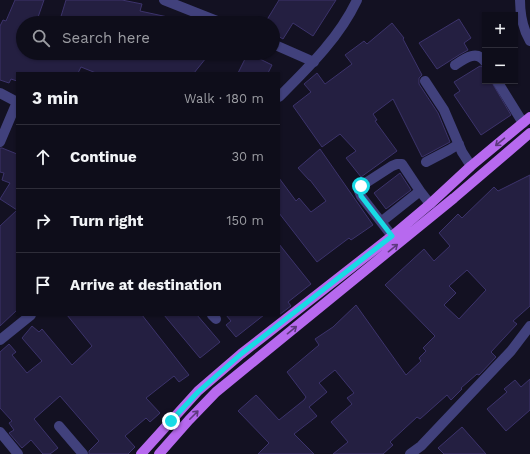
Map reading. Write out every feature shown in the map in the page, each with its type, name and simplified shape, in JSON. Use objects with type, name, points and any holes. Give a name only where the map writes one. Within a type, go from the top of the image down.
[{"type":"main road","points":[[141,454],[198,392],[235,359],[392,236],[430,204],[471,166],[526,120]]},
{"type":"main road","points":[[152,442],[160,452],[216,392],[442,208],[530,133]]},
{"type":"street","points":[[164,0],[204,16]]},
{"type":"street","points":[[280,96],[314,62],[348,18],[357,0]]},
{"type":"street","points":[[520,0],[522,21],[529,36]]},
{"type":"street","points":[[280,47],[314,62]]},
{"type":"street","points":[[455,65],[469,57],[476,55],[482,58]]},
{"type":"street","points":[[425,81],[444,110],[462,152],[471,166]]},
{"type":"street","points":[[499,84],[526,120]]},
{"type":"street","points":[[0,93],[16,101]]},
{"type":"street","points":[[0,142],[16,104]]},
{"type":"street","points":[[426,162],[459,144]]},
{"type":"street","points":[[392,236],[361,196],[361,186],[397,164],[402,164],[430,204]]},
{"type":"street","points":[[381,222],[420,191]]},
{"type":"street","points":[[0,340],[30,316]]},
{"type":"street","points":[[410,454],[424,450],[511,351],[530,326]]},
{"type":"street","points":[[59,426],[83,454]]},
{"type":"street","points":[[0,432],[18,454]]},
{"type":"building","points":[[15,0],[44,0],[38,16],[16,16],[16,60],[204,60],[195,72],[94,72],[81,67],[78,72],[16,72],[16,81],[11,79],[9,83],[0,80],[0,26],[3,20],[6,21]]},
{"type":"building","points":[[66,0],[122,0],[142,4],[140,11],[163,16],[61,16]]},
{"type":"building","points":[[279,0],[336,0],[313,36],[293,23],[283,39],[280,37],[280,16],[269,16]]},
{"type":"building","points":[[459,19],[471,38],[464,43],[468,50],[437,69],[419,43]]},
{"type":"building","points":[[392,23],[404,38],[403,39],[422,75],[419,78],[419,84],[438,113],[450,142],[422,157],[393,99],[373,114],[377,120],[375,121],[397,151],[361,177],[346,158],[356,151],[340,134],[322,147],[293,106],[311,92],[304,84],[317,73],[325,84],[352,64],[345,55],[364,41],[367,44]]},
{"type":"building","points":[[244,60],[262,60],[272,65],[268,72],[238,72]]},
{"type":"building","points":[[480,66],[482,67],[482,84],[493,84],[511,115],[481,135],[454,95],[460,91],[454,82]]},
{"type":"building","points":[[0,148],[16,154],[16,209],[0,199],[10,183],[2,180],[4,173],[0,172]]},
{"type":"building","points":[[320,149],[373,225],[351,240],[349,238],[317,262],[280,214],[280,179],[296,201],[299,198],[311,212],[326,201],[310,180],[298,168]]},
{"type":"building","points":[[400,173],[411,190],[386,209],[374,193]]},
{"type":"building","points":[[530,175],[530,306],[513,321],[517,324],[491,352],[496,357],[479,375],[477,374],[461,388],[462,389],[451,400],[447,395],[420,419],[417,417],[390,442],[393,445],[383,454],[333,454],[348,442],[331,422],[352,404],[347,398],[354,393],[335,370],[319,383],[327,392],[309,407],[317,416],[294,434],[314,454],[258,454],[269,443],[238,411],[256,395],[279,420],[304,400],[306,397],[287,372],[319,345],[315,339],[333,327],[356,305],[406,375],[421,361],[419,358],[426,351],[423,348],[435,336],[385,285],[424,249],[434,261],[450,246],[439,233],[458,214],[462,218],[494,187],[498,191]],"holes":[[[467,270],[486,290],[459,319],[444,305],[456,293],[449,286]]]},
{"type":"building","points":[[16,211],[16,311],[0,326],[0,226]]},
{"type":"building","points":[[280,245],[311,284],[288,302],[291,306],[280,314]]},
{"type":"building","points":[[68,316],[143,316],[189,375],[179,382],[174,376],[146,398],[160,413],[150,422],[146,418],[125,436],[135,447],[128,454],[89,454],[89,451],[99,441],[60,396],[34,419],[58,448],[50,454],[43,454],[31,440],[22,448],[9,433],[14,430],[9,423],[12,421],[0,408],[0,352],[9,344],[16,352],[12,355],[27,373],[42,361],[22,338],[32,326],[39,332],[42,329],[72,365],[92,346]]},
{"type":"building","points":[[165,316],[198,316],[220,342],[200,358]]},
{"type":"building","points":[[227,316],[263,316],[236,337],[226,325],[231,321]]},
{"type":"building","points":[[530,379],[530,410],[506,431],[487,409],[507,392],[504,389],[515,380],[521,387]]},
{"type":"building","points":[[462,427],[486,454],[444,454],[438,448]]},
{"type":"route","points":[[171,421],[198,392],[241,354],[392,236],[361,196],[361,186]]}]
